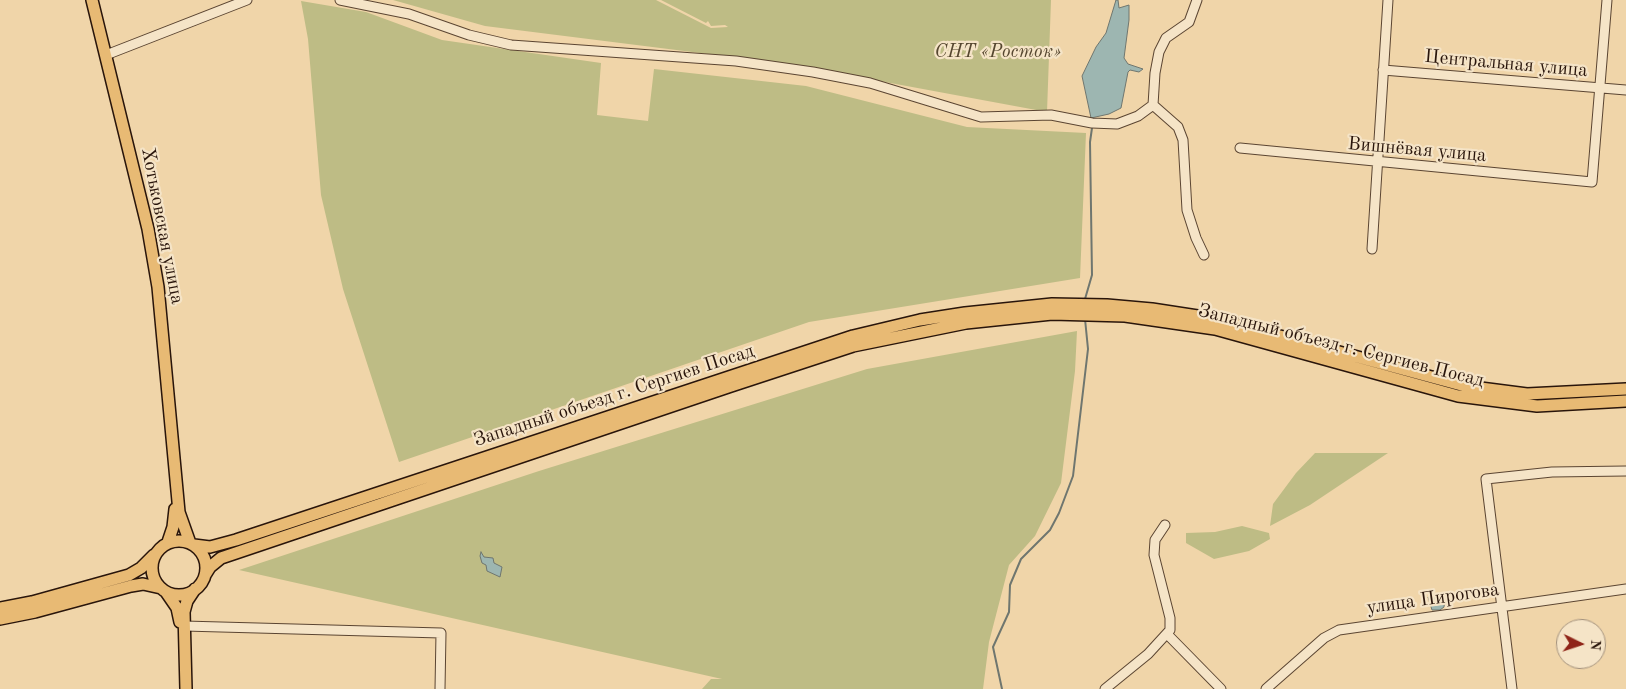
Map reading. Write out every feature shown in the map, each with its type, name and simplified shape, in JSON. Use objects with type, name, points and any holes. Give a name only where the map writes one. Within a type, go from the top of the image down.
[{"type":"main road","name":"Хотьковская улица","points":[[92,0],[136,175],[153,258],[159,295],[176,463]]},
{"type":"main road","points":[[1052,309],[1107,310]]},
{"type":"main road","name":"Западный объезд г. Сергиев Посад","points":[[192,544],[210,547],[236,540],[853,336],[920,320],[1052,309]]},
{"type":"main road","name":"Западный объезд г. Сергиев Посад","points":[[205,575],[210,567],[221,558],[853,346],[956,324],[1052,309]]},
{"type":"main road","name":"Западный объезд г. Сергиев Посад","points":[[1107,310],[1217,319],[1465,386],[1527,394],[1626,389]]},
{"type":"main road","name":"Западный объезд г. Сергиев Посад","points":[[1107,310],[1215,329],[1458,396],[1537,406],[1626,401]]},
{"type":"main road","points":[[0,608],[129,575],[142,568],[168,542],[174,517],[176,463]]},
{"type":"main road","points":[[176,463],[180,517],[192,544]]},
{"type":"main road","points":[[168,542],[183,541],[192,544],[201,552],[205,561],[205,575],[185,607],[184,651],[186,689]]},
{"type":"main road","points":[[154,555],[152,573],[177,608],[184,651]]},
{"type":"main road","points":[[0,619],[35,612],[143,584],[184,594],[195,589]]},
{"type":"street","points":[[106,55],[172,31],[245,0]]},
{"type":"street","points":[[340,0],[409,14],[469,35],[511,45],[736,61],[813,72],[870,83],[981,116],[1051,115],[1092,123],[1117,124],[1138,116],[1153,105]]},
{"type":"street","points":[[1153,105],[1155,73],[1159,52],[1166,38],[1189,22],[1197,0]]},
{"type":"street","points":[[1372,249],[1388,0]]},
{"type":"street","points":[[1600,88],[1607,0]]},
{"type":"street","name":"Центральная улица","points":[[1383,70],[1626,90]]},
{"type":"street","name":"Вишнёвая улица","points":[[1240,148],[1592,182],[1600,88]]},
{"type":"street","points":[[1153,105],[1178,127],[1184,140],[1187,210],[1204,255]]},
{"type":"street","points":[[1512,689],[1486,479],[1552,472],[1626,471]]},
{"type":"street","points":[[1105,689],[1148,654],[1168,634],[1170,618],[1154,555],[1155,540],[1165,525]]},
{"type":"street","name":"улица Пирогова","points":[[1266,689],[1336,630],[1626,589]]},
{"type":"street","points":[[184,626],[441,633],[440,689]]},
{"type":"street","points":[[1168,634],[1221,689]]},
{"type":"green space","name":"СНТ «Росток»","points":[[393,0],[656,0],[711,28],[728,27],[725,25],[711,26],[708,21],[706,23],[661,0],[1051,0],[1047,112],[788,64],[485,26]]},
{"type":"green space","points":[[301,1],[366,12],[442,40],[601,63],[597,115],[648,121],[654,69],[806,86],[967,127],[1086,133],[1080,278],[809,322],[399,462],[343,289],[321,195],[308,39]]},
{"type":"green space","points":[[1077,331],[1075,371],[1061,483],[1035,536],[1009,565],[989,642],[983,689],[702,689],[711,679],[722,679],[239,570],[539,471],[867,369]]},
{"type":"green space","points":[[1315,453],[1388,453],[1310,505],[1270,526],[1273,504],[1296,473]]},
{"type":"green space","points":[[1242,526],[1269,533],[1270,539],[1249,551],[1214,559],[1186,543],[1186,533],[1215,532]]},
{"type":"water","points":[[1116,0],[1118,0],[1119,8],[1129,5],[1124,58],[1128,64],[1143,69],[1139,72],[1130,70],[1128,72],[1121,108],[1109,114],[1091,118],[1082,76],[1096,47],[1106,33]]},
{"type":"water","points":[[481,552],[484,557],[493,558],[494,563],[502,567],[500,577],[487,571],[486,565],[482,563]]},
{"type":"water","points":[[1432,595],[1445,599],[1444,607],[1440,610],[1432,610],[1428,597]]},
{"type":"waterway","points":[[1085,299],[1092,275],[1090,142],[1092,128]]},
{"type":"waterway","points":[[1002,689],[993,647],[1009,612],[1010,585],[1021,559],[1050,530],[1059,513],[1073,476],[1088,349],[1085,319]]}]
